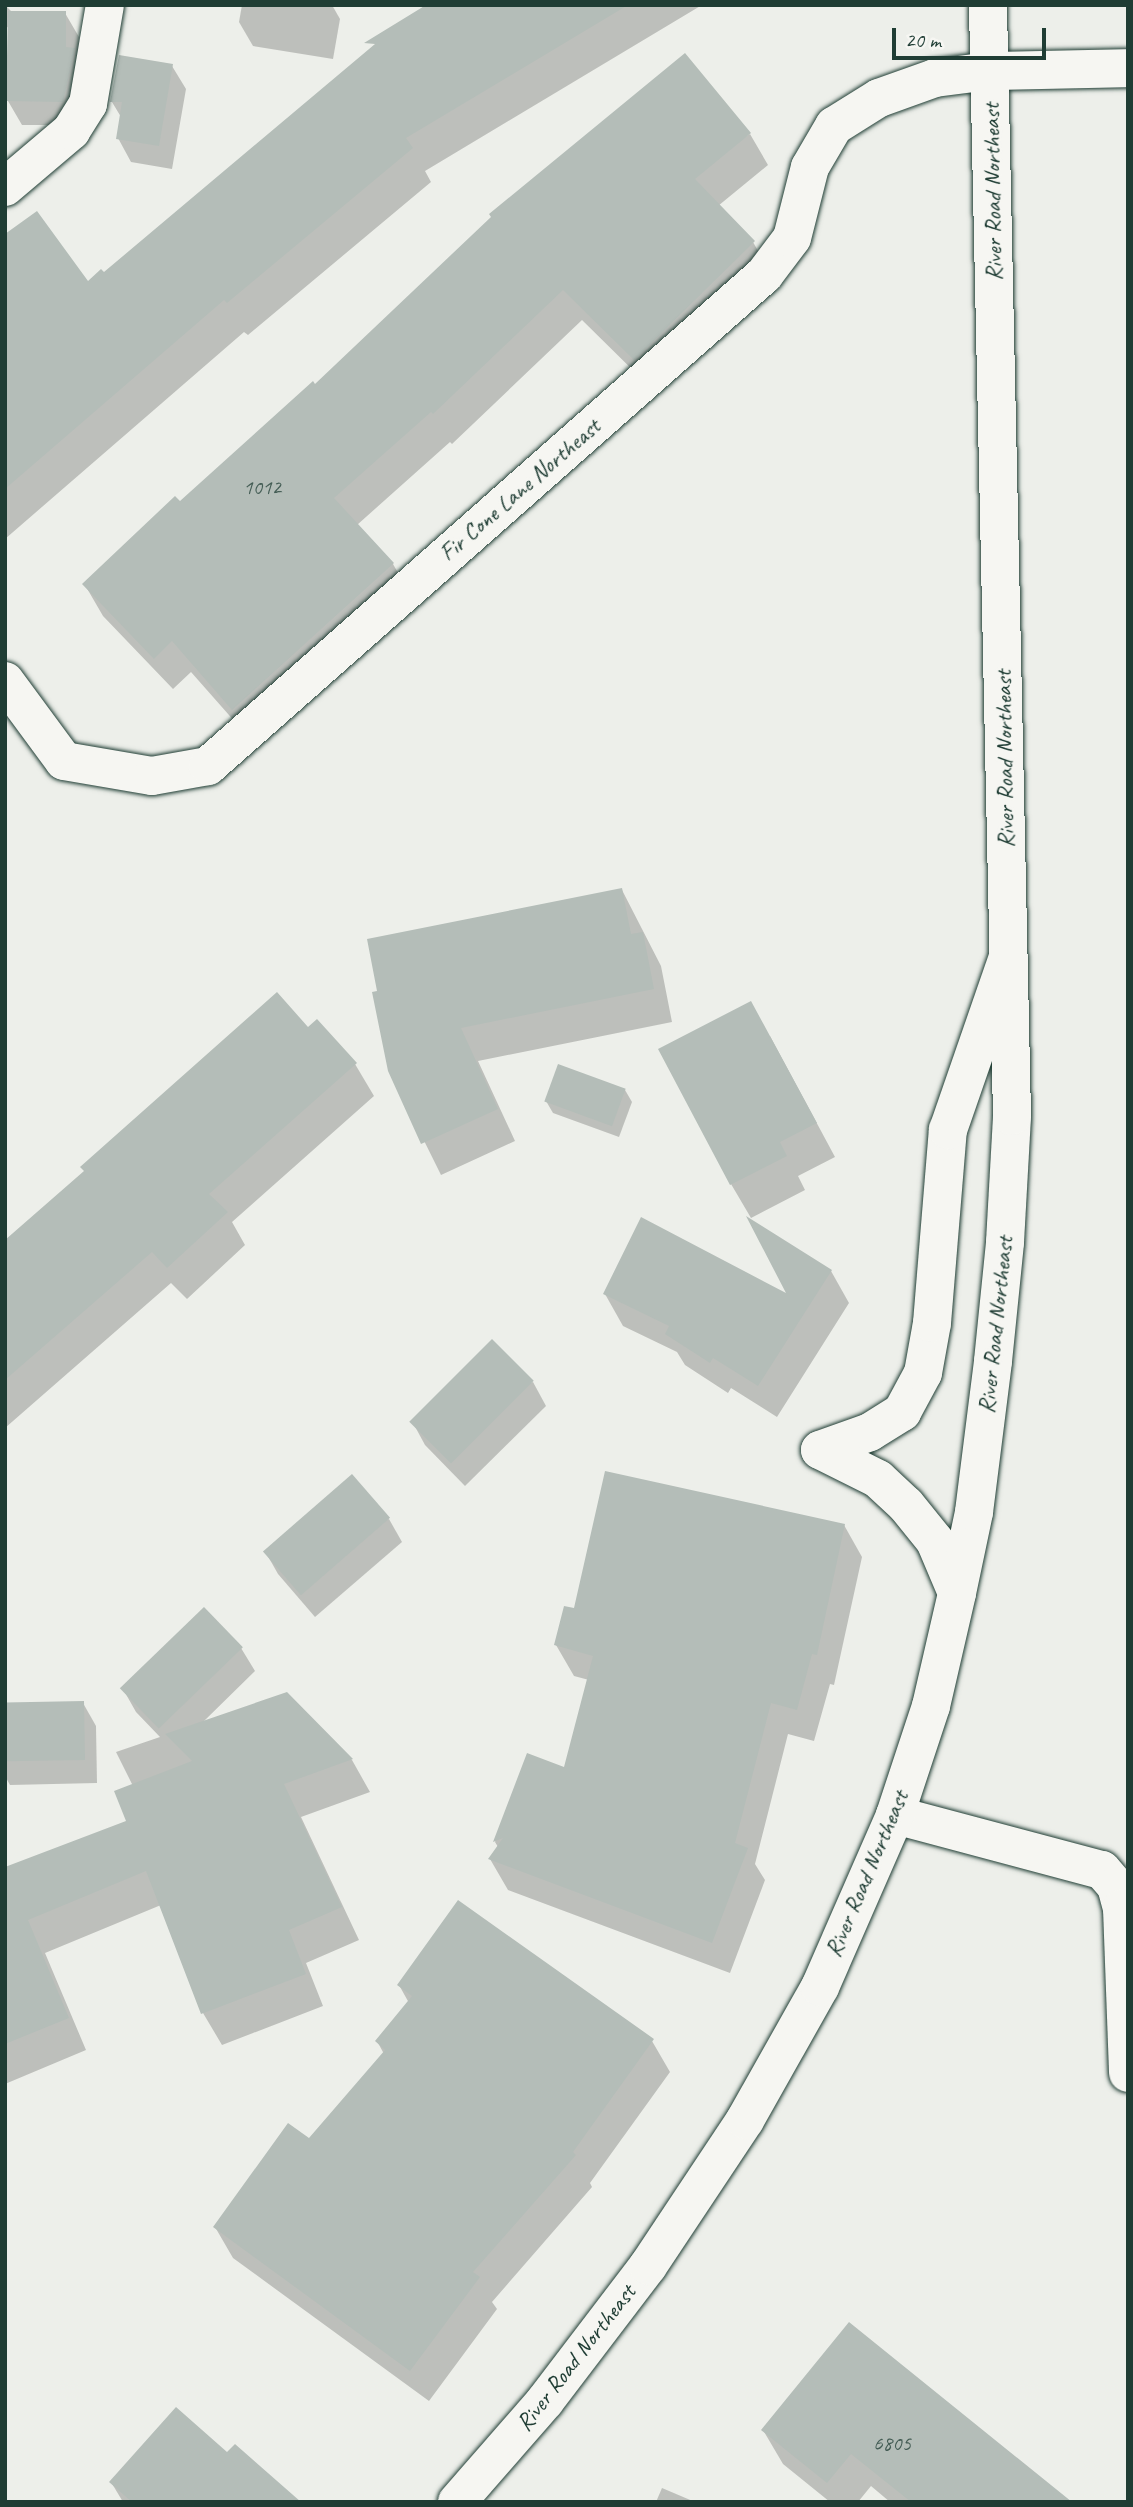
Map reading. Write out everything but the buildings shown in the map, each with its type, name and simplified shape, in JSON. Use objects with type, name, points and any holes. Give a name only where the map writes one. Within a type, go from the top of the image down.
[{"type":"street","points":[[5,187],[71,131],[88,104],[105,5]]},
{"type":"street","name":"River Road Northeast","points":[[457,2502],[545,2401],[648,2266],[745,2120],[820,1987],[895,1815],[931,1706],[957,1593],[974,1512],[1005,1242],[1013,1116],[988,5]]},
{"type":"street","name":"Fir Cone Lane Northeast","points":[[5,681],[64,761],[152,776],[208,766],[764,275],[792,238],[810,167],[834,125],[879,98],[935,78],[990,71],[1128,68]]},
{"type":"street","points":[[957,1593],[934,1541],[906,1505],[878,1479],[820,1450],[870,1432],[901,1412],[923,1373],[932,1323],[948,1130],[1010,951]]},
{"type":"street","points":[[895,1815],[1102,1870],[1116,1886],[1122,1908],[1128,2073]]}]
